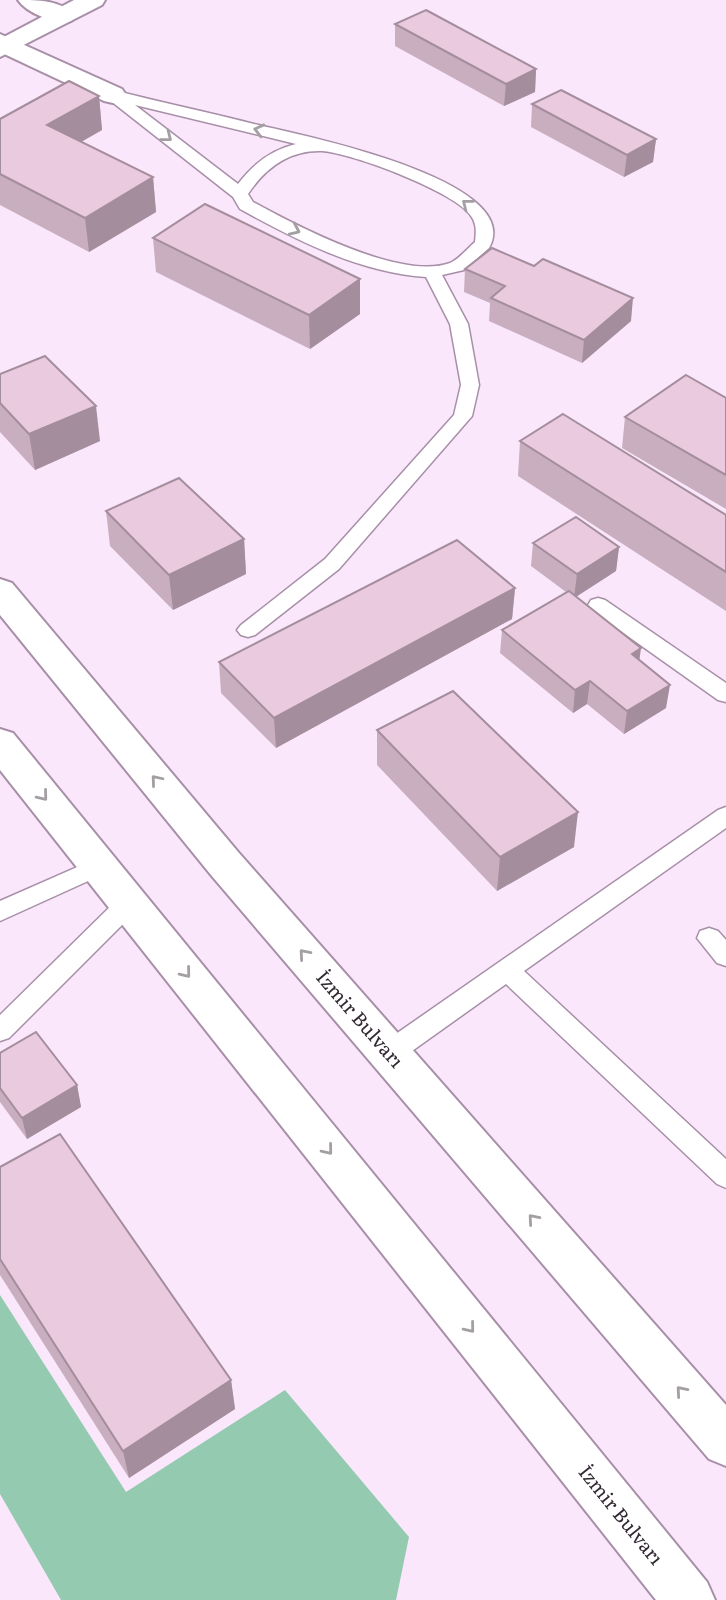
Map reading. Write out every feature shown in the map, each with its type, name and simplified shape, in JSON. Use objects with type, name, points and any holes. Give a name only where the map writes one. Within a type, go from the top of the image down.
[{"type":"main road","points":[[93,0],[46,5],[2,41],[113,95]]},
{"type":"main road","name":"İzmir Bulvarı","points":[[0,591],[225,864],[726,1442]]},
{"type":"main road","name":"İzmir Bulvarı","points":[[0,743],[689,1600]]},
{"type":"lane","points":[[113,95],[357,152],[458,197],[474,208],[486,227],[483,244],[458,266],[432,272],[396,270],[355,256],[246,205],[240,194],[113,95]]},
{"type":"lane","points":[[240,194],[250,177],[281,154],[301,148],[325,146]]},
{"type":"lane","points":[[248,630],[332,564],[463,416],[470,385],[459,324],[432,272]]},
{"type":"lane","points":[[598,605],[726,694]]},
{"type":"lane","points":[[389,1053],[726,816]]},
{"type":"lane","points":[[0,912],[100,866]]},
{"type":"lane","points":[[0,1031],[129,903]]},
{"type":"lane","points":[[709,938],[726,956]]},
{"type":"lane","points":[[507,970],[726,1176]]},
{"type":"green space","points":[[0,1295],[126,1492],[285,1390],[409,1537],[396,1600],[61,1600],[0,1494]]},
{"type":"building","points":[[426,10],[536,69],[506,84],[395,24]]},
{"type":"building","points":[[69,81],[99,96],[47,125],[153,177],[85,218],[0,174],[0,119]]},
{"type":"building","points":[[561,90],[656,139],[627,155],[532,104]]},
{"type":"building","points":[[205,204],[360,279],[309,315],[153,238]]},
{"type":"building","points":[[492,248],[534,266],[543,259],[633,298],[584,340],[491,298],[505,286],[465,269]]},
{"type":"building","points":[[45,356],[96,406],[29,434],[0,403],[0,374]]},
{"type":"building","points":[[686,375],[726,398],[726,475],[625,417]]},
{"type":"building","points":[[563,414],[726,515],[726,572],[520,441]]},
{"type":"building","points":[[179,478],[244,539],[169,575],[106,511]]},
{"type":"building","points":[[576,517],[619,547],[577,574],[533,543]]},
{"type":"building","points":[[457,540],[515,588],[274,718],[219,662]]},
{"type":"building","points":[[569,591],[641,648],[632,654],[670,685],[627,711],[590,681],[575,690],[502,630]]},
{"type":"building","points":[[453,691],[578,812],[500,857],[377,730]]},
{"type":"building","points":[[36,1032],[77,1085],[22,1118],[0,1088],[0,1053]]},
{"type":"building","points":[[60,1134],[231,1380],[123,1451],[0,1259],[0,1167]]}]
